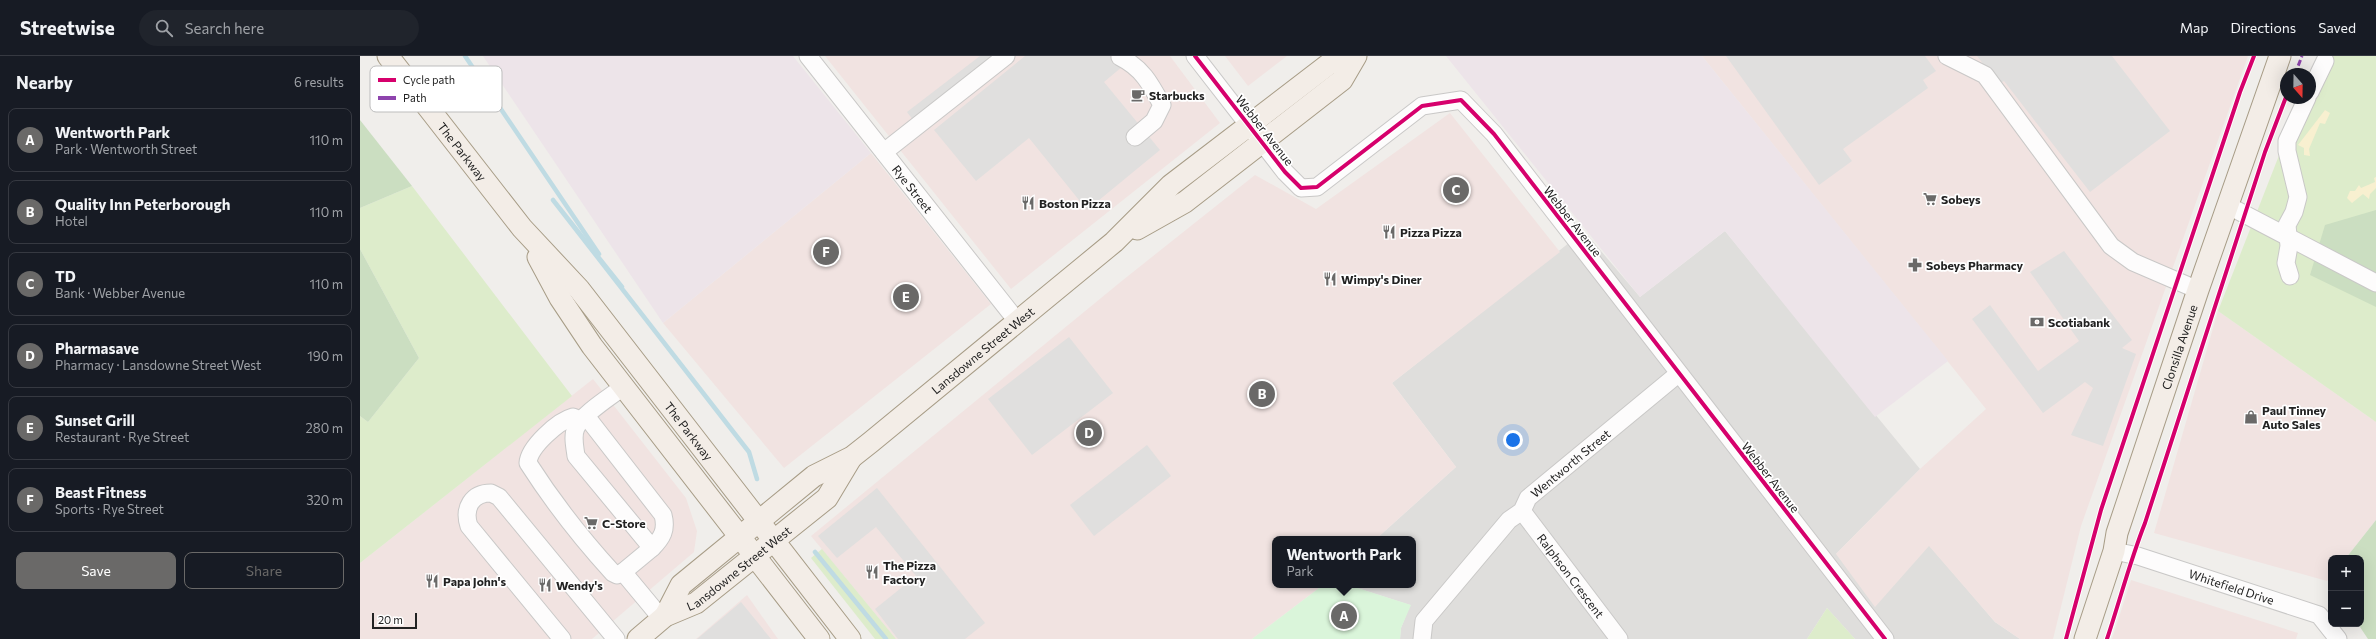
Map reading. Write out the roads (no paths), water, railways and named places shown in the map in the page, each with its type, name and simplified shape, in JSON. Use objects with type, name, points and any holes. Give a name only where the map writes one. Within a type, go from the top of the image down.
[{"type":"main road","name":"The Parkway","points":[[388,56],[396,66]]},
{"type":"main road","name":"Lansdowne Street West","points":[[663,618],[681,585],[814,476],[852,458],[1114,242],[1171,185],[1329,64],[1349,56]]},
{"type":"main road","name":"Lansdowne Street West","points":[[1114,242],[1185,202],[1342,80],[1356,56]]},
{"type":"main road","name":"Clonsilla Avenue","points":[[2085,639],[2114,551],[2117,533],[2198,290],[2280,56]]},
{"type":"main road","name":"The Parkway","points":[[432,112],[522,228],[579,290],[773,542],[850,639]]},
{"type":"main road","name":"The Parkway","points":[[522,228],[560,298],[592,346],[819,639]]},
{"type":"main road","name":"Lansdowne Street West","points":[[638,639],[663,618],[696,603],[827,498],[852,458]]},
{"type":"street","name":"Rye Street","points":[[808,56],[1017,321]]},
{"type":"street","points":[[884,152],[1006,56]]},
{"type":"street","name":"Webber Avenue","points":[[1195,56],[1285,172],[1301,188],[1317,187],[1422,106],[1461,100],[1494,134],[1678,374],[1885,639]]},
{"type":"street","points":[[1948,56],[1985,75],[2111,246],[2133,262],[2198,290]]},
{"type":"street","points":[[1120,57],[1134,64],[1151,84],[1162,105],[1154,121],[1135,137]]},
{"type":"street","points":[[2316,80],[2325,61]]},
{"type":"street","points":[[2290,276],[2286,262],[2289,246],[2287,225],[2294,212],[2298,198],[2287,151],[2287,141],[2304,104]]},
{"type":"street","points":[[2227,205],[2376,283]]},
{"type":"street","name":"Wentworth Street","points":[[1422,639],[1424,621],[1509,520],[1522,511],[1528,498],[1678,374]]},
{"type":"street","points":[[623,387],[583,418],[575,429],[574,443],[576,456],[652,548]]},
{"type":"street","points":[[573,417],[583,418],[663,515],[666,525],[664,534],[652,548],[623,572],[617,575],[613,573],[587,545],[565,517],[528,462],[528,455],[533,448],[559,424],[573,417]]},
{"type":"street","points":[[562,639],[469,526],[466,517],[467,508],[478,496],[491,493],[499,497],[616,639]]},
{"type":"street","name":"Ralphson Crescent","points":[[1522,511],[1619,639]]},
{"type":"street","name":"Whitefield Drive","points":[[2114,551],[2138,556],[2319,615],[2338,639]]},
{"type":"street","points":[[623,572],[663,618]]},
{"type":"waterway","points":[[465,56],[472,66]]},
{"type":"waterway","points":[[502,111],[599,254]]},
{"type":"waterway","points":[[622,287],[553,200],[749,452],[757,479]]},
{"type":"waterway","points":[[815,552],[886,639]]},
{"type":"place","name":"Starbucks","points":[[1138,95]]},
{"type":"place","name":"TD","points":[[1456,190]]},
{"type":"place","name":"Sobeys","points":[[1930,199]]},
{"type":"place","name":"Boston Pizza","points":[[1028,203]]},
{"type":"place","name":"Pizza Pizza","points":[[1389,232]]},
{"type":"place","name":"Beast Fitness","points":[[826,252]]},
{"type":"place","name":"Sobeys Pharmacy","points":[[1915,265]]},
{"type":"place","name":"Wimpy's Diner","points":[[1330,279]]},
{"type":"place","name":"Sunset Grill","points":[[906,297]]},
{"type":"place","name":"Scotiabank","points":[[2037,322]]},
{"type":"place","name":"Quality Inn Peterborough","points":[[1262,394]]},
{"type":"place","name":"Paul Tinney Auto Sales","points":[[2251,417]]},
{"type":"place","name":"Pharmasave","points":[[1089,433]]},
{"type":"place","name":"C-Store","points":[[591,523]]},
{"type":"place","name":"The Pizza Factory","points":[[872,572]]},
{"type":"place","name":"Papa John's","points":[[432,581]]},
{"type":"place","name":"Wendy's","points":[[545,585]]},
{"type":"place","name":"Wentworth Park","points":[[1344,616]]}]
